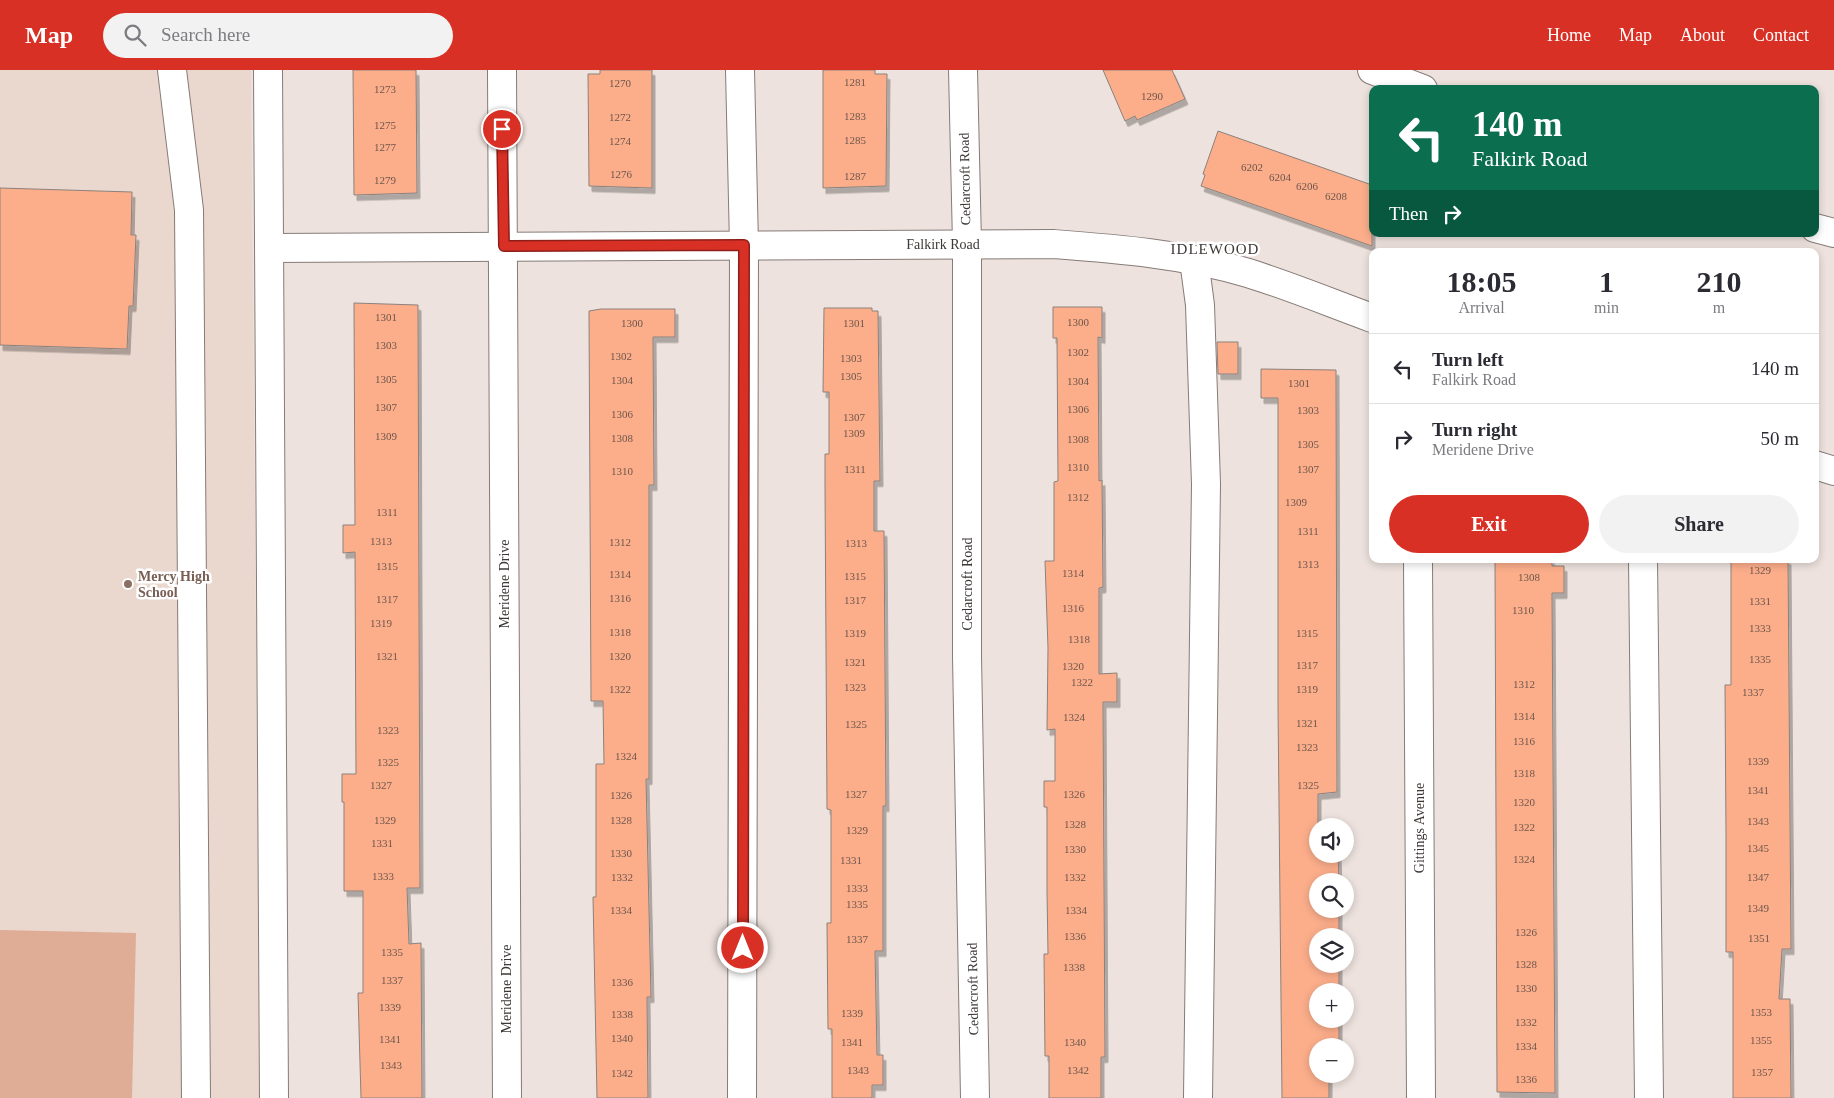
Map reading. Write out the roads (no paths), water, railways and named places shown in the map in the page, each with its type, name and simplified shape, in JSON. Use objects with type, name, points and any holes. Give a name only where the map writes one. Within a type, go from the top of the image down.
[{"type":"street","points":[[172,70],[189,210],[196,1098]]},
{"type":"street","points":[[268,70],[274,1098]]},
{"type":"street","name":"Meridene Drive","points":[[502,70],[507,1098]]},
{"type":"street","points":[[740,70],[744,245],[742,1098]]},
{"type":"street","name":"Cedarcroft Road","points":[[963,70],[967,243],[967,656],[975,1098]]},
{"type":"street","points":[[1372,70],[1412,85]]},
{"type":"street","points":[[1819,229],[1834,233]]},
{"type":"street","name":"Falkirk Road","points":[[270,248],[1053,244],[1133,251],[1194,260],[1248,273],[1369,317]]},
{"type":"street","points":[[1194,260],[1200,305],[1206,484],[1198,1098]]},
{"type":"street","points":[[1819,466],[1834,471]]},
{"type":"street","name":"Gittings Avenue","points":[[1418,563],[1421,1098]]},
{"type":"street","points":[[1643,563],[1649,1098]]},
{"type":"place","name":"Mercy High School","points":[[128,584]]},
{"type":"district","name":"IDLEWOOD","points":[[1215,249]]}]
